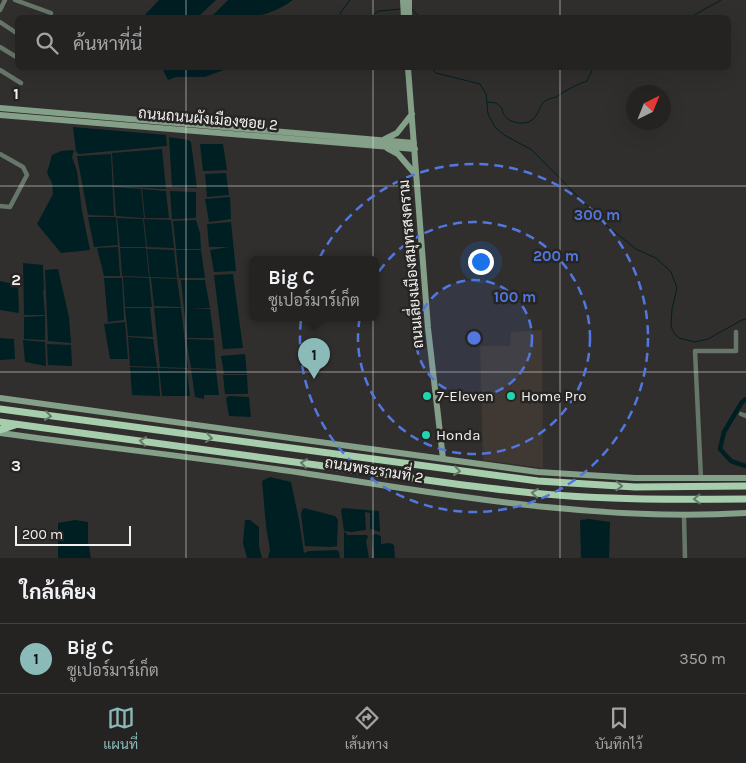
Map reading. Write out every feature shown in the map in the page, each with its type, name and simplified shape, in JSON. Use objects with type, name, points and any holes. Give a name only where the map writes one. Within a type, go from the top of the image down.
[{"type":"highway","name":"ถนนพระรามที่ 2","points":[[0,409],[538,481],[635,487],[746,486]]},
{"type":"highway","name":"ถนนพระรามที่ 2","points":[[0,422],[537,494],[619,499],[746,498]]},
{"type":"highway","points":[[0,432],[18,424]]},
{"type":"highway","points":[[635,478],[635,487]]},
{"type":"main road","points":[[406,1],[406,15]]},
{"type":"main road","name":"ถนนเลี่ยงเมืองสมุทรสงคราม","points":[[408,70],[428,320],[443,459]]},
{"type":"main road","name":"ถนนถนนผังเมืองซอย 2","points":[[0,108],[414,146]]},
{"type":"main road","points":[[412,114],[396,133],[382,144],[398,154],[417,176]]},
{"type":"main road","name":"ถนนถนนผังเมืองซอย 2","points":[[0,115],[368,142]]},
{"type":"main road","name":"ถนนพระรามที่ 2","points":[[0,398],[538,472],[635,478],[746,478]]},
{"type":"main road","name":"ถนนพระรามที่ 2","points":[[0,432],[301,473],[455,497],[606,512],[684,515],[746,513]]},
{"type":"street","points":[[0,10],[5,0]]},
{"type":"street","points":[[15,0],[51,13]]},
{"type":"street","points":[[0,22],[15,32]]},
{"type":"street","points":[[0,47],[15,56]]},
{"type":"street","points":[[0,70],[21,83]]},
{"type":"street","points":[[0,154],[23,167],[28,175],[10,207],[0,206]]},
{"type":"street","points":[[701,479],[695,351],[736,351],[736,332]]},
{"type":"street","points":[[684,515],[685,558]]},
{"type":"shaded area","points":[[542,330],[543,468],[483,460],[480,346],[510,346],[511,332]]},
{"type":"water","points":[[159,0],[216,0],[200,15],[145,15]]},
{"type":"water","points":[[228,0],[293,0],[283,7],[258,15],[213,15]]},
{"type":"water","points":[[163,70],[224,70],[205,77],[176,77],[168,80]]},
{"type":"water","points":[[73,127],[166,135],[167,146],[79,154],[76,152]]},
{"type":"water","points":[[169,137],[191,142],[197,188],[172,187]]},
{"type":"water","points":[[200,144],[223,144],[227,170],[203,171]]},
{"type":"water","points":[[162,149],[166,189],[114,186],[112,153]]},
{"type":"water","points":[[74,150],[72,157],[77,171],[82,211],[90,250],[61,253],[37,224],[53,194],[52,183],[47,173],[52,155],[61,151]]},
{"type":"water","points":[[111,154],[114,216],[88,215],[77,156]]},
{"type":"water","points":[[226,173],[229,195],[207,197],[205,174]]},
{"type":"water","points":[[114,187],[141,189],[144,218],[116,216]]},
{"type":"water","points":[[142,189],[166,191],[169,218],[145,218]]},
{"type":"water","points":[[170,191],[196,192],[196,218],[172,219]]},
{"type":"water","points":[[230,197],[231,219],[209,222],[205,199]]},
{"type":"water","points":[[88,217],[116,217],[118,245],[94,247]]},
{"type":"water","points":[[117,218],[143,219],[146,247],[120,247]]},
{"type":"water","points":[[144,219],[171,220],[174,248],[147,247]]},
{"type":"water","points":[[196,220],[200,233],[201,249],[176,249],[173,221]]},
{"type":"water","points":[[231,222],[236,271],[214,272],[210,250],[229,247],[209,247],[207,224]]},
{"type":"water","points":[[118,247],[120,276],[104,276],[97,248]]},
{"type":"water","points":[[120,248],[146,248],[149,277],[122,276]]},
{"type":"water","points":[[147,249],[174,250],[177,278],[150,277]]},
{"type":"water","points":[[176,250],[201,250],[205,278],[179,278]]},
{"type":"water","points":[[23,263],[43,265],[45,315],[24,315]]},
{"type":"water","points":[[58,269],[69,317],[71,343],[48,341],[45,270]]},
{"type":"water","points":[[233,274],[243,348],[223,349],[214,275]]},
{"type":"water","points":[[123,277],[149,278],[152,307],[125,307]]},
{"type":"water","points":[[104,278],[122,278],[124,320],[108,322]]},
{"type":"water","points":[[151,278],[177,279],[181,307],[154,306]]},
{"type":"water","points":[[181,280],[205,280],[210,308],[189,309],[210,309],[214,338],[187,338]]},
{"type":"water","points":[[0,281],[18,285],[19,313],[0,310]]},
{"type":"water","points":[[125,308],[150,308],[153,337],[128,336]]},
{"type":"water","points":[[154,308],[181,308],[188,368],[160,367]]},
{"type":"water","points":[[45,316],[45,340],[24,339],[24,317]]},
{"type":"water","points":[[125,322],[128,359],[110,359],[104,324]]},
{"type":"water","points":[[128,337],[153,339],[157,367],[130,366]]},
{"type":"water","points":[[0,338],[14,339],[15,359],[0,360]]},
{"type":"water","points":[[186,339],[214,340],[216,369],[191,368]]},
{"type":"water","points":[[23,340],[45,342],[46,366],[25,362]]},
{"type":"water","points":[[47,344],[71,345],[72,366],[48,365]]},
{"type":"water","points":[[245,354],[247,374],[224,374],[221,356]]},
{"type":"water","points":[[130,367],[158,368],[160,396],[132,395]]},
{"type":"water","points":[[159,368],[187,369],[190,396],[162,396]]},
{"type":"water","points":[[191,369],[216,370],[219,395],[204,395],[204,399],[195,397]]},
{"type":"water","points":[[223,375],[247,375],[248,394],[225,394]]},
{"type":"water","points":[[229,396],[249,397],[251,417],[229,416],[226,398]]},
{"type":"water","points":[[270,477],[291,482],[304,553],[309,551],[337,550],[340,558],[268,558],[270,550],[262,481]]},
{"type":"water","points":[[304,508],[335,516],[338,520],[337,546],[305,546],[301,514]]},
{"type":"water","points":[[343,508],[379,511],[380,532],[370,529],[370,513],[365,512],[366,530],[344,531],[341,510]]},
{"type":"water","points":[[589,519],[610,522],[609,558],[581,558],[580,520]]},
{"type":"water","points":[[75,520],[88,522],[88,542],[91,558],[58,558],[58,523]]},
{"type":"water","points":[[245,520],[250,520],[259,527],[259,546],[262,558],[247,558],[243,543]]},
{"type":"water","points":[[344,532],[347,535],[367,535],[366,541],[369,558],[344,558]]},
{"type":"water","points":[[372,535],[381,536],[381,544],[390,543],[394,545],[395,558],[374,558]]},
{"type":"waterway","points":[[340,15],[350,0]]},
{"type":"waterway","points":[[694,15],[721,0]]},
{"type":"waterway","points":[[372,15],[379,11],[401,9]]},
{"type":"waterway","points":[[412,9],[417,15]]},
{"type":"waterway","points":[[433,70],[436,73],[480,84],[486,94],[488,114],[495,127],[504,135],[532,150],[606,225],[636,249],[656,258],[671,272],[677,288],[672,309],[671,327],[679,338],[695,342],[708,339],[746,319]]},
{"type":"waterway","points":[[487,102],[496,103],[502,108],[503,113],[509,120],[518,123],[528,122],[534,118],[545,101],[587,81],[592,70]]},
{"type":"waterway","points":[[746,399],[742,402],[724,432],[720,449],[731,461],[746,466]]},
{"type":"place","name":"Big C","points":[[314,379]]},
{"type":"place","name":"7-Eleven","points":[[427,396]]},
{"type":"place","name":"Home Pro","points":[[511,396]]},
{"type":"place","name":"Honda","points":[[426,435]]}]
